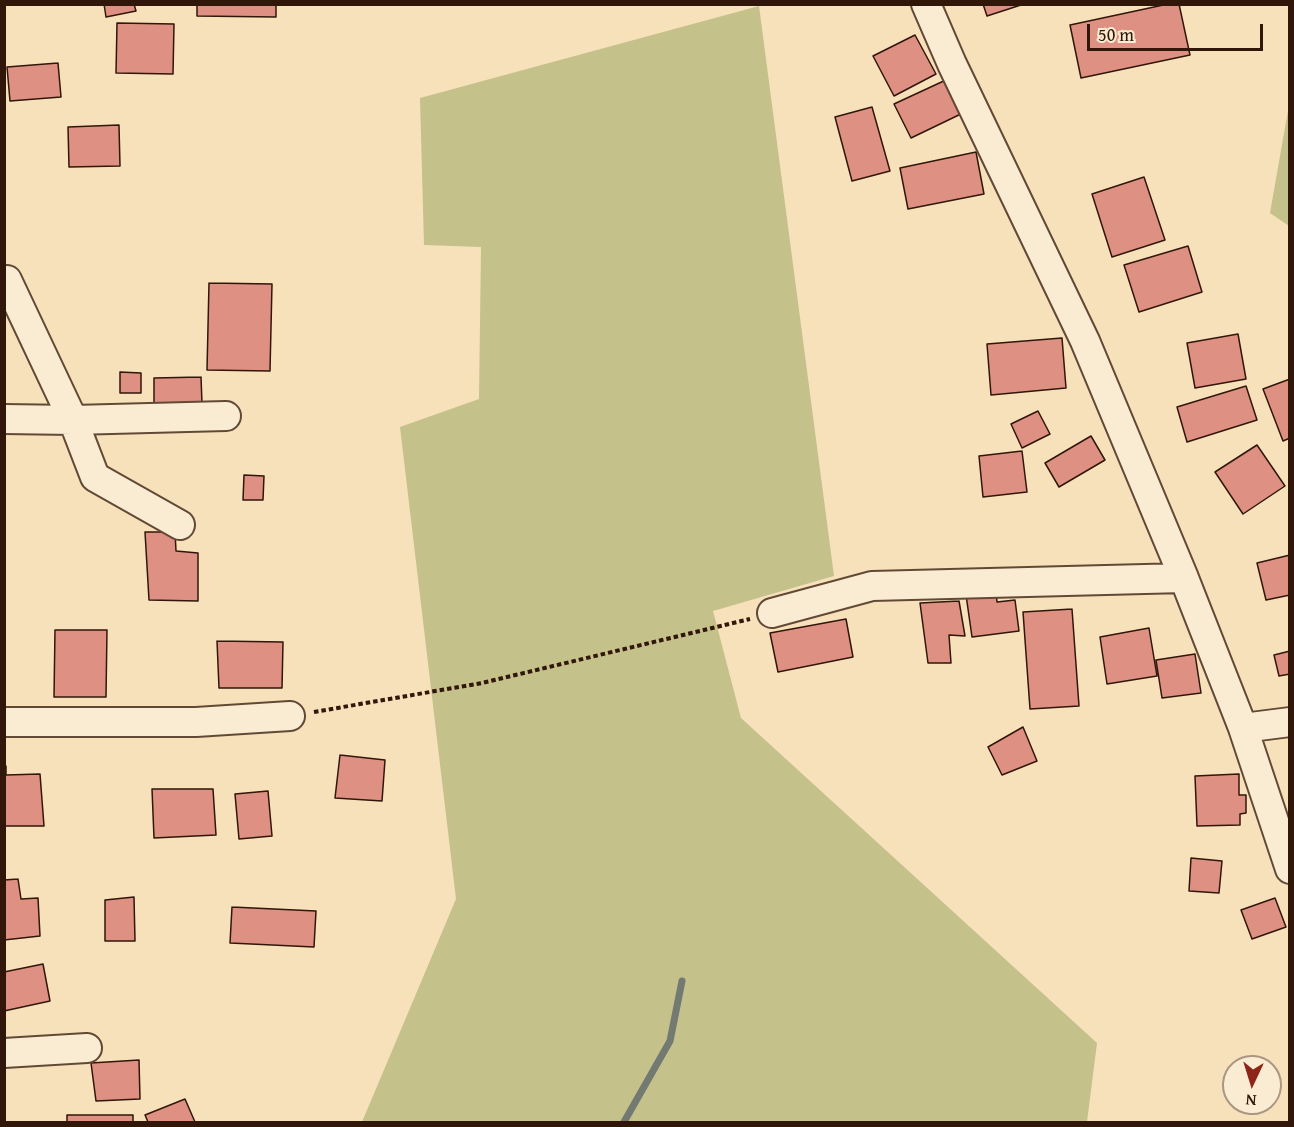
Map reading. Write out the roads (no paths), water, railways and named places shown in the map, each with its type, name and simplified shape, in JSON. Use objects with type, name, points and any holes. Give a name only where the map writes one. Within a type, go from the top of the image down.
[{"type":"street","points":[[926,4],[952,64],[1085,341],[1244,728],[1288,854]]},
{"type":"street","points":[[7,280],[73,420],[95,477],[180,525]]},
{"type":"street","points":[[4,419],[73,420],[226,416]]},
{"type":"street","points":[[772,613],[872,586],[1184,578]]},
{"type":"street","points":[[4,722],[196,722],[290,716]]},
{"type":"street","points":[[1244,728],[1290,722]]},
{"type":"street","points":[[4,1053],[87,1048]]},
{"type":"waterway","points":[[624,1122],[670,1041],[682,981]]}]
